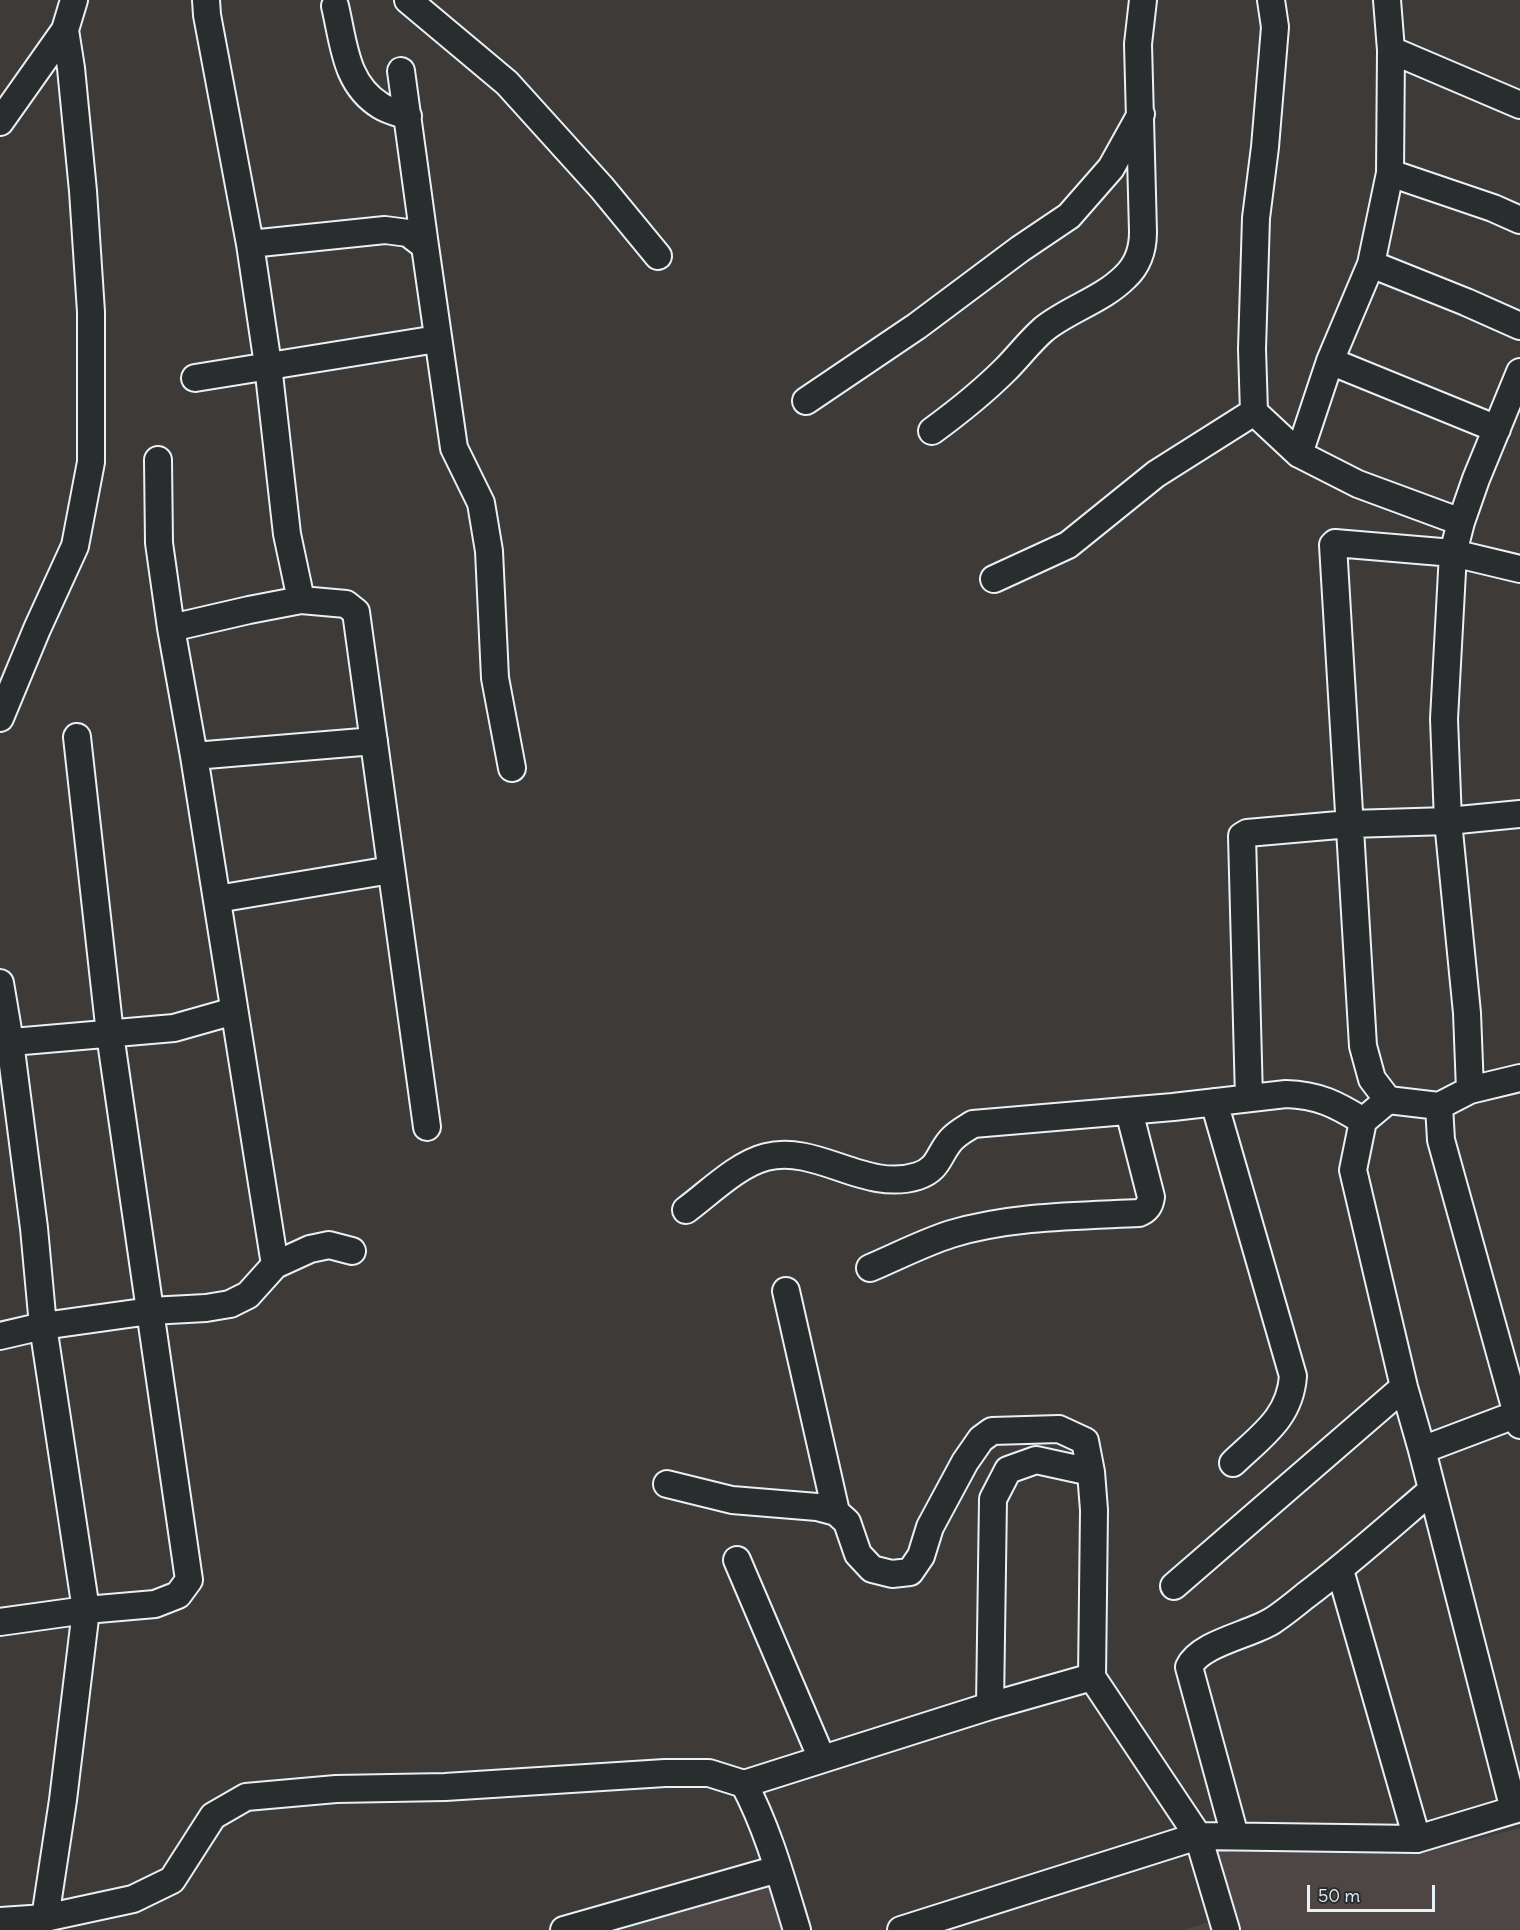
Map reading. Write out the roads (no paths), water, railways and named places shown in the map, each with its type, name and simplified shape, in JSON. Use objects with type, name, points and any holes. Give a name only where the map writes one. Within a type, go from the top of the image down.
[{"type":"street","points":[[0,122],[65,30],[75,0]]},
{"type":"street","points":[[206,0],[250,244],[268,365],[287,534],[301,600]]},
{"type":"street","points":[[408,0],[507,83],[602,188],[658,256]]},
{"type":"street","points":[[933,431],[996,379],[1046,327],[1118,284],[1132,269],[1141,252],[1143,242],[1138,44],[1143,0]]},
{"type":"street","points":[[1271,0],[1275,27],[1265,147],[1256,218],[1252,349],[1254,412],[1299,454],[1358,484],[1461,522]]},
{"type":"street","points":[[1299,454],[1330,361],[1371,264],[1390,173],[1391,50],[1388,0]]},
{"type":"street","points":[[335,6],[351,74],[359,87],[384,108],[408,116]]},
{"type":"street","points":[[0,718],[75,546],[91,462],[91,312],[71,68],[65,30]]},
{"type":"street","points":[[1391,50],[1520,105]]},
{"type":"street","points":[[401,71],[454,447],[481,503],[489,551],[495,678],[512,768]]},
{"type":"street","points":[[807,401],[917,326],[1020,249],[1069,216],[1111,168],[1141,114]]},
{"type":"street","points":[[1390,173],[1493,208],[1520,220]]},
{"type":"street","points":[[250,244],[385,230],[408,233],[425,246]]},
{"type":"street","points":[[1371,264],[1520,326]]},
{"type":"street","points":[[195,378],[437,339]]},
{"type":"street","points":[[1330,361],[1497,429]]},
{"type":"street","points":[[1470,1090],[1467,1013],[1448,821],[1444,719],[1453,553],[1461,522],[1520,372]]},
{"type":"street","points":[[994,579],[1068,545],[1156,474],[1254,412]]},
{"type":"street","points":[[158,460],[159,543],[171,628],[194,756],[275,1265]]},
{"type":"street","points":[[1520,569],[1453,553],[1334,543],[1363,1046],[1372,1079],[1388,1100],[1439,1106],[1470,1090],[1520,1078]]},
{"type":"street","points":[[171,628],[301,600],[346,604],[356,612],[427,1127]]},
{"type":"street","points":[[0,1622],[86,1610],[155,1604],[178,1595],[189,1580],[110,1034],[77,737]]},
{"type":"street","points":[[194,756],[374,741]]},
{"type":"street","points":[[1249,1098],[1242,836],[1247,833],[1350,824],[1448,821],[1520,814]]},
{"type":"street","points":[[217,899],[392,870]]},
{"type":"street","points":[[0,983],[5,1043],[34,1228],[43,1326],[86,1610],[64,1789],[39,1922]]},
{"type":"street","points":[[5,1043],[174,1028],[234,1011]]},
{"type":"street","points":[[686,1210],[743,1166],[778,1155],[798,1156],[873,1179],[897,1180],[920,1176],[933,1168],[955,1136],[973,1124],[1129,1111],[1286,1094],[1314,1097],[1340,1107],[1363,1121]]},
{"type":"street","points":[[900,1930],[1198,1836],[1417,1839],[1517,1809],[1404,1387],[1353,1170],[1363,1121],[1388,1100]]},
{"type":"street","points":[[1214,1102],[1293,1376],[1290,1397],[1283,1413],[1233,1463]]},
{"type":"street","points":[[1422,1450],[1519,1418],[1441,1140],[1439,1106]]},
{"type":"street","points":[[870,1268],[950,1235],[983,1226],[1016,1221],[1143,1212],[1150,1203],[1151,1197],[1129,1111]]},
{"type":"street","points":[[0,1336],[43,1326],[150,1311],[206,1308],[230,1304],[248,1295],[275,1265],[310,1249],[329,1245],[352,1251]]},
{"type":"street","points":[[786,1291],[836,1512]]},
{"type":"street","points":[[1174,1586],[1404,1387]]},
{"type":"street","points":[[667,1484],[732,1500],[817,1507],[836,1512],[847,1522],[858,1554],[873,1569],[892,1574],[910,1572],[921,1556],[930,1527],[965,1462],[981,1439],[992,1431],[1059,1429],[1085,1441],[1091,1472],[1094,1510],[1092,1677],[1198,1836],[1226,1930]]},
{"type":"street","points":[[990,1706],[993,1499],[1008,1470],[1036,1460],[1091,1472]]},
{"type":"street","points":[[1235,1836],[1189,1667],[1192,1659],[1271,1622],[1340,1570],[1432,1490]]},
{"type":"street","points":[[737,1560],[822,1759]]},
{"type":"street","points":[[1340,1570],[1417,1839]]},
{"type":"street","points":[[0,1921],[39,1922],[133,1899],[172,1880],[213,1816],[246,1797],[336,1789],[445,1787],[665,1773],[709,1773],[744,1784],[990,1706],[1092,1677]]},
{"type":"street","points":[[744,1784],[778,1869],[797,1930]]},
{"type":"street","points":[[564,1930],[778,1869]]}]
